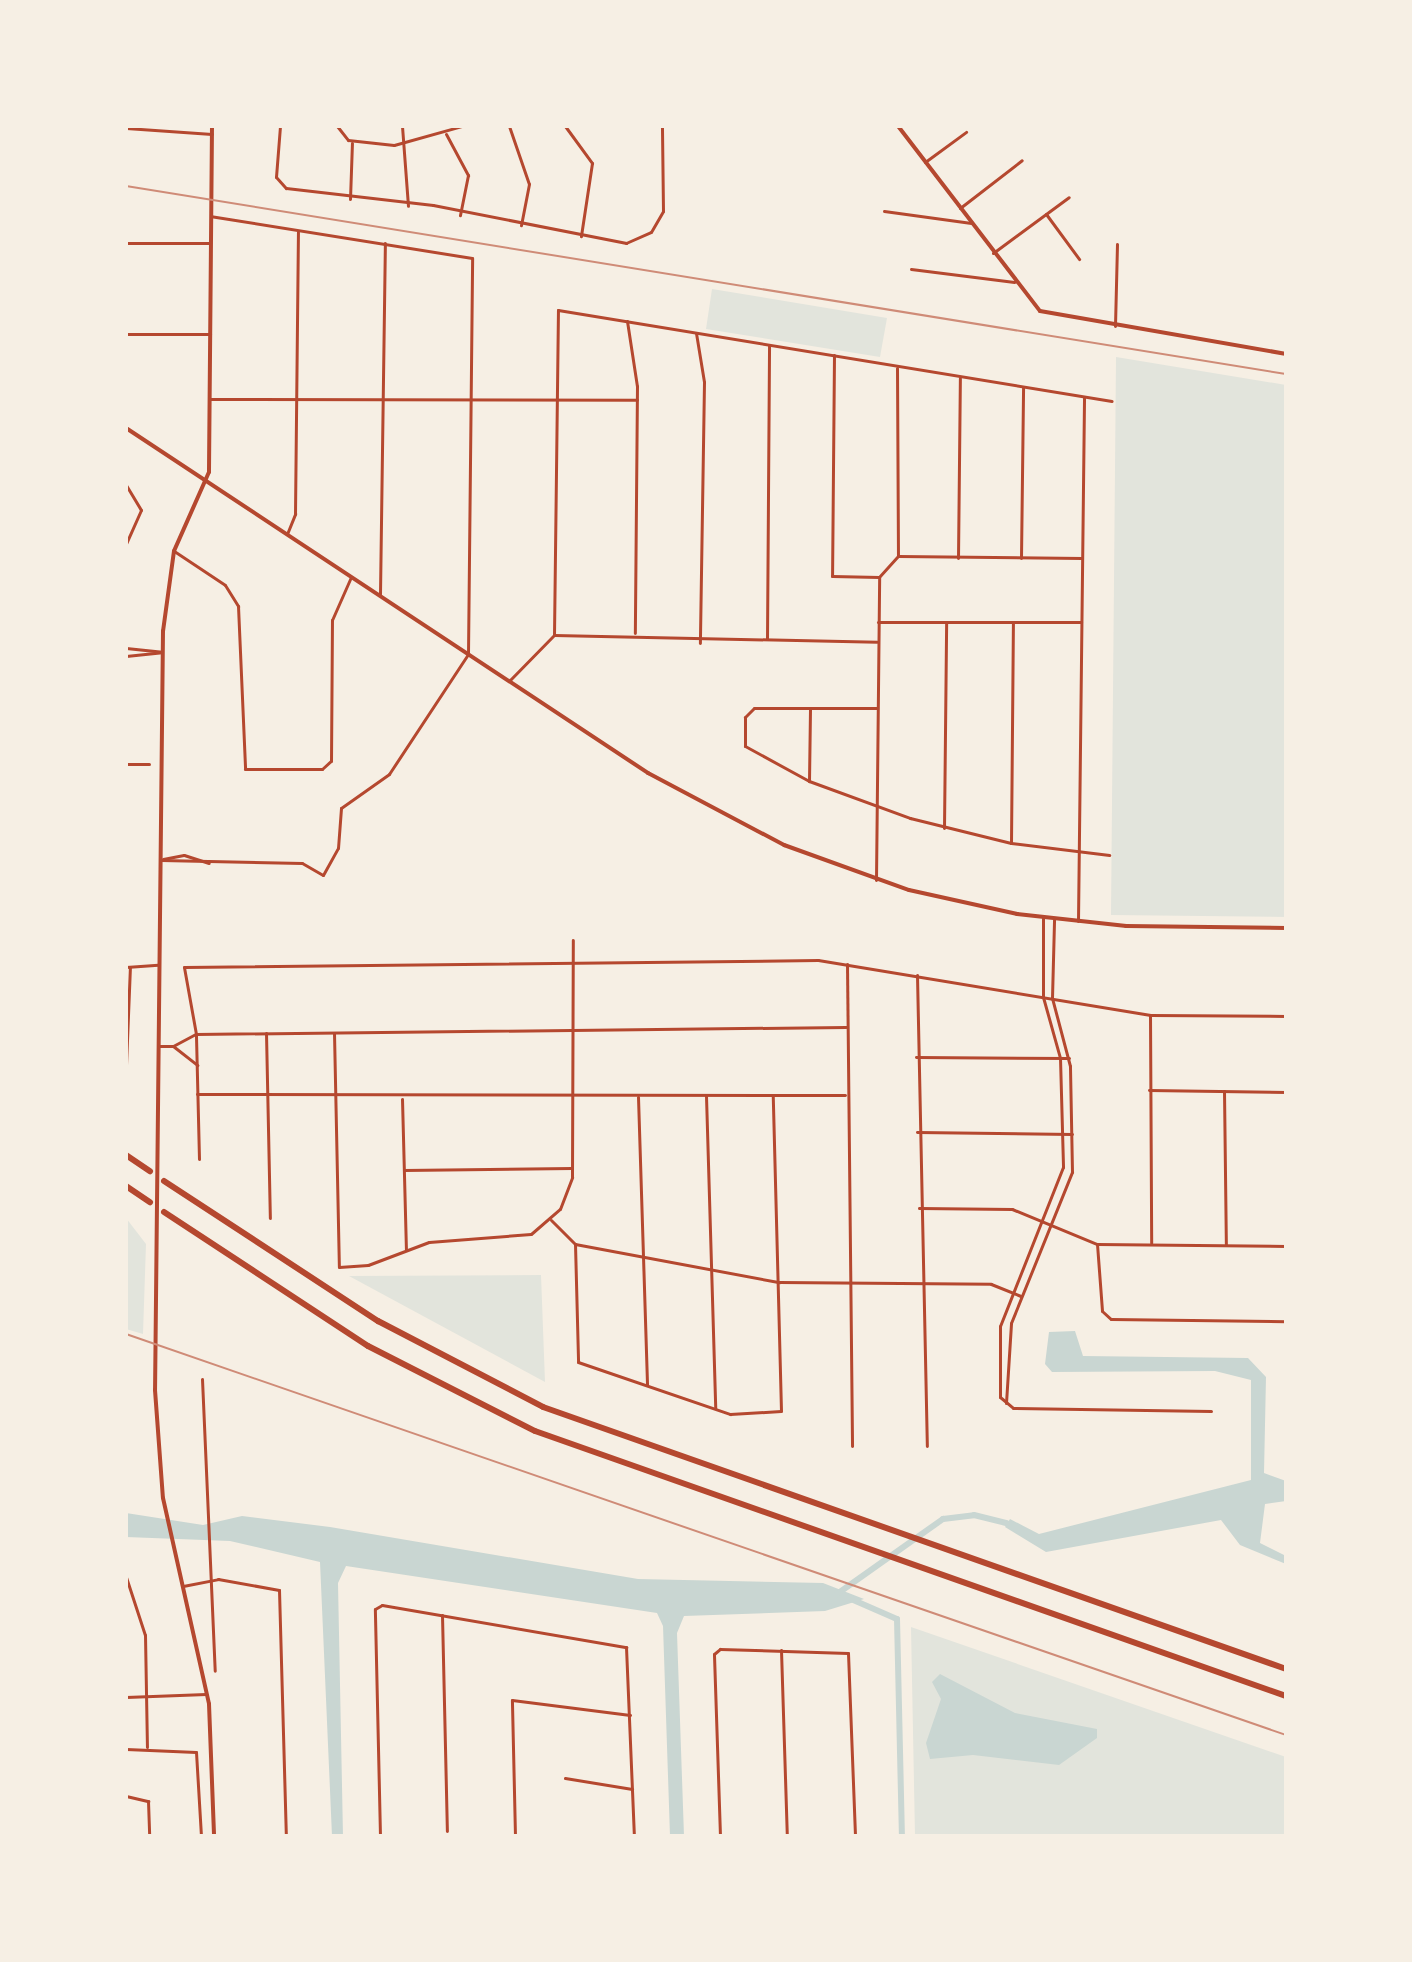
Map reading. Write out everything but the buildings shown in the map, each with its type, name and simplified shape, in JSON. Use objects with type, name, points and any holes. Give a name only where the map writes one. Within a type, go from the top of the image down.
[{"type":"highway","points":[[126,1155],[150,1171]]},
{"type":"highway","points":[[164,1181],[360,1310],[487,1381],[630,1441],[1286,1669]]},
{"type":"highway","points":[[126,1189],[149,1202]]},
{"type":"highway","points":[[164,1212],[333,1324],[469,1401],[593,1455],[1286,1696]]},
{"type":"street","points":[[212,126],[210,399],[206,481],[174,551],[162,652],[155,1364],[166,1513],[207,1694],[214,1836]]},
{"type":"street","points":[[280,126],[279,185],[626,243],[657,224],[664,207],[662,126]]},
{"type":"street","points":[[337,126],[352,141],[403,144],[446,134],[462,126]]},
{"type":"street","points":[[402,126],[408,206]]},
{"type":"street","points":[[509,126],[529,184],[521,226]]},
{"type":"street","points":[[565,126],[592,163],[581,236]]},
{"type":"street","points":[[898,126],[1014,282],[1044,313],[1286,354]]},
{"type":"street","points":[[126,128],[212,134]]},
{"type":"street","points":[[925,162],[966,132]]},
{"type":"street","points":[[446,134],[468,175],[460,215]]},
{"type":"street","points":[[350,199],[352,141]]},
{"type":"street","points":[[960,208],[1022,160]]},
{"type":"street","points":[[993,253],[1069,197]]},
{"type":"street","points":[[884,211],[971,223]]},
{"type":"street","points":[[1046,214],[1079,259]]},
{"type":"street","points":[[161,860],[302,863],[323,875],[338,848],[341,808],[389,774],[468,654],[472,258],[211,216]]},
{"type":"street","points":[[287,534],[295,517],[298,230]]},
{"type":"street","points":[[126,243],[211,243]]},
{"type":"street","points":[[380,598],[385,243]]},
{"type":"street","points":[[1115,326],[1117,244]]},
{"type":"street","points":[[911,269],[1014,282]]},
{"type":"street","points":[[509,681],[554,635],[558,310],[1112,401]]},
{"type":"street","points":[[627,321],[637,400],[635,633]]},
{"type":"street","points":[[696,333],[704,382],[700,643]]},
{"type":"street","points":[[126,334],[210,334]]},
{"type":"street","points":[[767,639],[769,345]]},
{"type":"street","points":[[834,355],[832,576],[879,577]]},
{"type":"street","points":[[876,880],[879,577],[898,556],[897,367]]},
{"type":"street","points":[[958,558],[960,377]]},
{"type":"street","points":[[1021,558],[1023,387]]},
{"type":"street","points":[[1078,923],[1084,397]]},
{"type":"street","points":[[210,399],[637,400]]},
{"type":"street","points":[[126,428],[380,598],[719,814],[876,880],[1043,918],[1078,923],[1286,928]]},
{"type":"street","points":[[126,485],[141,513],[126,543]]},
{"type":"street","points":[[174,551],[235,599],[241,766],[327,766],[332,620],[351,577]]},
{"type":"street","points":[[898,556],[1084,559]]},
{"type":"street","points":[[878,622],[1081,622]]},
{"type":"street","points":[[944,828],[946,622]]},
{"type":"street","points":[[1011,843],[1013,622]]},
{"type":"street","points":[[554,635],[635,633],[700,643],[767,639],[878,642]]},
{"type":"street","points":[[126,648],[162,652]]},
{"type":"street","points":[[126,656],[162,652]]},
{"type":"street","points":[[877,708],[754,708],[745,717],[745,742],[750,752],[809,781],[877,808],[944,828],[1011,843],[1109,855]]},
{"type":"street","points":[[809,781],[810,708]]},
{"type":"street","points":[[126,764],[149,764]]},
{"type":"street","points":[[161,860],[184,855],[209,863]]},
{"type":"street","points":[[1006,1403],[997,1346],[1015,1290],[1045,1223],[1063,1167],[1060,1058],[1043,997],[1043,918]]},
{"type":"street","points":[[1006,1403],[1008,1337],[1021,1296],[1070,1185],[1072,1134],[1069,1058],[1052,998],[1054,919]]},
{"type":"street","points":[[334,1033],[339,1267],[438,1241],[513,1239],[551,1220],[567,1196],[572,1168],[573,940]]},
{"type":"street","points":[[199,1159],[196,1034],[184,967],[573,962],[847,964],[1150,1015],[1286,1016]]},
{"type":"street","points":[[847,964],[845,1095],[852,1446]]},
{"type":"street","points":[[126,1065],[128,967],[160,965]]},
{"type":"street","points":[[917,975],[917,1132],[927,1446]]},
{"type":"street","points":[[1150,1015],[1151,1245]]},
{"type":"street","points":[[158,1046],[173,1046],[196,1034],[846,1027]]},
{"type":"street","points":[[266,1033],[270,1218]]},
{"type":"street","points":[[173,1046],[197,1065]]},
{"type":"street","points":[[916,1057],[1069,1058]]},
{"type":"street","points":[[1149,1090],[1286,1092]]},
{"type":"street","points":[[1224,1091],[1226,1245]]},
{"type":"street","points":[[197,1094],[334,1092],[402,1099],[845,1095]]},
{"type":"street","points":[[575,1244],[578,1362],[715,1409],[781,1411],[773,1095]]},
{"type":"street","points":[[706,1096],[715,1409]]},
{"type":"street","points":[[638,1097],[647,1385]]},
{"type":"street","points":[[402,1099],[406,1250]]},
{"type":"street","points":[[917,1132],[1072,1134]]},
{"type":"street","points":[[404,1170],[572,1168]]},
{"type":"street","points":[[919,1208],[1012,1209],[1097,1244],[1286,1246]]},
{"type":"street","points":[[551,1220],[575,1244],[779,1282],[922,1283],[1015,1290],[1021,1296]]},
{"type":"street","points":[[1097,1244],[1102,1311],[1111,1319],[1286,1321]]},
{"type":"street","points":[[202,1379],[207,1548],[215,1671]]},
{"type":"street","points":[[1006,1403],[1211,1411]]},
{"type":"street","points":[[126,1577],[145,1635],[147,1747]]},
{"type":"street","points":[[183,1586],[209,1580],[279,1590],[286,1835]]},
{"type":"street","points":[[380,1834],[378,1606],[626,1647],[634,1836]]},
{"type":"street","points":[[442,1615],[447,1832]]},
{"type":"street","points":[[720,1836],[716,1650],[848,1653],[855,1836]]},
{"type":"street","points":[[781,1650],[787,1836]]},
{"type":"street","points":[[126,1697],[207,1694]]},
{"type":"street","points":[[515,1836],[515,1697],[630,1715]]},
{"type":"street","points":[[126,1749],[193,1749],[201,1836]]},
{"type":"street","points":[[565,1778],[632,1789]]},
{"type":"street","points":[[126,1796],[146,1798],[149,1836]]},
{"type":"street","points":[[236,1836],[447,1832],[480,1836]]},
{"type":"shaded area","points":[[712,289],[887,318],[880,357],[706,329]]},
{"type":"shaded area","points":[[1116,357],[1286,385],[1286,917],[1111,915]]},
{"type":"shaded area","points":[[126,1218],[146,1244],[143,1334],[126,1329]]},
{"type":"shaded area","points":[[541,1275],[545,1382],[349,1276]]},
{"type":"shaded area","points":[[1075,1331],[1083,1356],[1248,1358],[1266,1377],[1264,1473],[1286,1481],[1286,1501],[1265,1504],[1260,1543],[1286,1556],[1286,1564],[1240,1545],[1221,1520],[1046,1552],[1005,1527],[1010,1519],[1039,1534],[1251,1480],[1251,1380],[1215,1371],[1052,1372],[1045,1364],[1049,1332]]},
{"type":"shaded area","points":[[126,1513],[203,1525],[242,1516],[330,1527],[638,1579],[823,1583],[864,1599],[825,1611],[684,1616],[677,1633],[684,1836],[670,1836],[663,1626],[657,1613],[346,1566],[338,1583],[343,1836],[332,1836],[320,1562],[230,1541],[126,1537]]},
{"type":"shaded area","points":[[911,1627],[1286,1757],[1286,1836],[915,1836]]},
{"type":"shaded area","points":[[940,1674],[1015,1713],[1097,1729],[1097,1738],[1059,1765],[973,1755],[930,1759],[926,1743],[941,1699],[932,1682]]},
{"type":"waterway","points":[[837,1594],[943,1519],[974,1515],[1007,1523]]},
{"type":"waterway","points":[[851,1599],[897,1619],[902,1836]]},
{"type":"railway","points":[[126,186],[1286,374]]},
{"type":"railway","points":[[126,1334],[1286,1735]]}]
